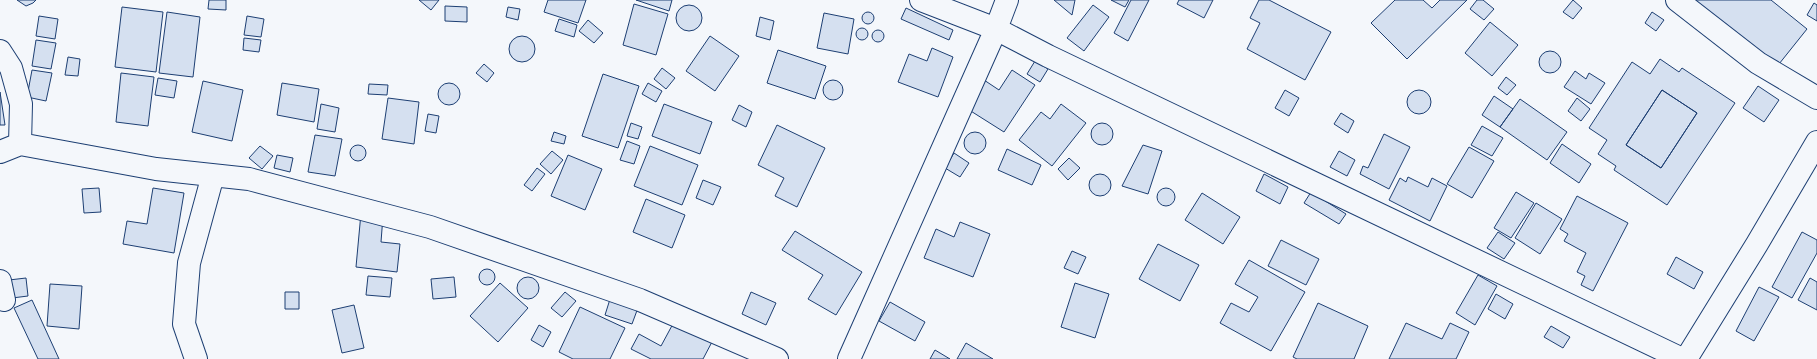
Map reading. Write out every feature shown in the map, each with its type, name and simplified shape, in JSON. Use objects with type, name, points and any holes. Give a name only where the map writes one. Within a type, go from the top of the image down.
[{"type":"street","points":[[921,0],[996,28],[1048,56],[1682,359]]},
{"type":"street","points":[[849,359],[996,28],[1007,0]]},
{"type":"street","points":[[1677,0],[1758,63],[1817,98]]},
{"type":"street","points":[[0,51],[11,68],[21,104],[20,144]]},
{"type":"street","points":[[1686,359],[1757,244],[1817,142]]},
{"type":"street","points":[[0,152],[20,144],[156,170],[249,179],[430,227],[640,300],[777,359]]},
{"type":"street","points":[[196,359],[184,324],[189,263],[213,175]]},
{"type":"building","points":[[17,0],[36,0],[26,6]]},
{"type":"building","points":[[209,0],[226,0],[226,10],[208,9]]},
{"type":"building","points":[[419,0],[439,0],[431,10]]},
{"type":"building","points":[[548,0],[586,0],[578,23],[544,12]]},
{"type":"building","points":[[636,0],[672,0],[669,11]]},
{"type":"building","points":[[1054,0],[1075,0],[1072,15]]},
{"type":"building","points":[[1111,0],[1129,0],[1125,7]]},
{"type":"building","points":[[1131,0],[1149,0],[1128,41],[1114,33]]},
{"type":"building","points":[[1179,0],[1213,0],[1204,18],[1177,4]]},
{"type":"building","points":[[1259,0],[1269,0],[1331,32],[1305,80],[1247,49],[1260,23],[1250,18]]},
{"type":"building","points":[[1395,0],[1423,0],[1432,8],[1440,0],[1467,0],[1407,59],[1371,23]]},
{"type":"building","points":[[1477,0],[1483,0],[1494,9],[1484,20],[1470,9]]},
{"type":"building","points":[[1573,0],[1582,8],[1573,19],[1563,12]]},
{"type":"building","points":[[1691,0],[1771,0],[1807,29],[1775,69]]},
{"type":"building","points":[[1814,3],[1817,5],[1817,21],[1807,15]]},
{"type":"building","points":[[634,4],[668,14],[656,55],[623,45]]},
{"type":"building","points":[[689,5],[698,9],[702,18],[698,27],[689,31],[680,27],[676,18],[680,9]]},
{"type":"building","points":[[1093,5],[1109,17],[1084,51],[1067,38]]},
{"type":"building","points":[[445,6],[467,7],[467,22],[445,21]]},
{"type":"building","points":[[122,7],[163,12],[156,72],[115,67]]},
{"type":"building","points":[[508,7],[520,9],[518,20],[506,17]]},
{"type":"building","points":[[906,8],[953,30],[949,40],[901,19]]},
{"type":"building","points":[[167,12],[200,17],[193,77],[159,73]]},
{"type":"building","points":[[868,12],[872,14],[874,18],[872,22],[868,24],[864,22],[862,18],[864,14]]},
{"type":"building","points":[[1652,12],[1664,20],[1656,31],[1645,23]]},
{"type":"building","points":[[824,13],[854,19],[848,54],[817,48]]},
{"type":"building","points":[[39,16],[58,19],[55,39],[36,36]]},
{"type":"building","points":[[247,16],[264,19],[261,37],[244,35]]},
{"type":"building","points":[[760,17],[774,21],[770,40],[756,36]]},
{"type":"building","points":[[559,19],[577,25],[574,37],[555,31]]},
{"type":"building","points":[[588,20],[603,33],[594,43],[579,31]]},
{"type":"building","points":[[1490,22],[1518,45],[1492,76],[1465,53]]},
{"type":"building","points":[[862,28],[866,30],[868,34],[866,38],[862,40],[858,38],[856,34],[858,30]]},
{"type":"building","points":[[878,30],[882,32],[884,36],[882,40],[878,42],[874,40],[872,36],[874,32]]},
{"type":"building","points":[[522,36],[532,39],[535,49],[532,59],[522,62],[512,59],[509,49],[512,39]]},
{"type":"building","points":[[710,36],[739,56],[715,91],[686,71]]},
{"type":"building","points":[[244,38],[261,40],[259,52],[243,50]]},
{"type":"building","points":[[36,40],[56,43],[51,69],[32,66]]},
{"type":"building","points":[[932,48],[953,57],[938,97],[898,82],[909,54],[927,61]]},
{"type":"building","points":[[778,50],[826,66],[815,99],[767,83]]},
{"type":"building","points":[[1550,51],[1558,54],[1561,62],[1558,70],[1550,73],[1542,70],[1539,62],[1542,54]]},
{"type":"building","points":[[68,57],[80,59],[78,76],[65,75]]},
{"type":"building","points":[[1660,59],[1679,72],[1682,68],[1735,103],[1667,205],[1614,170],[1616,166],[1598,154],[1607,140],[1589,128],[1632,62],[1650,74]],"holes":[[[1662,90],[1697,113],[1661,168],[1626,145]]]},
{"type":"building","points":[[1035,61],[1048,69],[1040,82],[1027,74]]},
{"type":"building","points":[[484,64],[494,73],[487,82],[476,73]]},
{"type":"building","points":[[662,68],[675,78],[666,89],[654,79]]},
{"type":"building","points":[[32,70],[52,73],[46,101],[27,97]]},
{"type":"building","points":[[1012,70],[1035,85],[1004,132],[966,108],[984,80],[999,90]]},
{"type":"building","points":[[1575,71],[1586,79],[1589,73],[1605,83],[1591,104],[1564,87]]},
{"type":"building","points":[[121,73],[154,77],[148,126],[116,122]]},
{"type":"building","points":[[603,74],[639,86],[618,148],[582,136]]},
{"type":"building","points":[[1506,77],[1516,85],[1507,95],[1498,88]]},
{"type":"building","points":[[158,78],[177,81],[174,98],[155,95]]},
{"type":"building","points":[[833,80],[840,83],[843,90],[840,97],[833,100],[826,97],[823,90],[826,83]]},
{"type":"building","points":[[203,81],[243,90],[232,141],[192,132]]},
{"type":"building","points":[[282,83],[319,89],[314,122],[277,115]]},
{"type":"building","points":[[445,83],[453,83],[460,90],[460,98],[453,105],[445,105],[438,98],[438,90]]},
{"type":"building","points":[[648,83],[662,91],[656,102],[642,94]]},
{"type":"building","points":[[369,84],[388,85],[387,95],[368,94]]},
{"type":"building","points":[[1758,86],[1779,100],[1764,122],[1743,108]]},
{"type":"building","points":[[1285,90],[1299,98],[1289,116],[1275,108]]},
{"type":"building","points":[[1419,90],[1428,93],[1431,102],[1428,111],[1419,114],[1410,111],[1407,102],[1410,93]]},
{"type":"building","points":[[1662,90],[1697,113],[1661,168],[1626,145]]},
{"type":"building","points":[[0,92],[5,125],[0,125]]},
{"type":"building","points":[[1494,96],[1513,109],[1500,127],[1482,115]]},
{"type":"building","points":[[388,98],[419,102],[414,144],[382,139]]},
{"type":"building","points":[[1577,98],[1590,109],[1581,121],[1568,111]]},
{"type":"building","points":[[1520,99],[1567,132],[1547,160],[1500,127]]},
{"type":"building","points":[[321,104],[339,108],[335,132],[317,129]]},
{"type":"building","points":[[664,104],[712,122],[700,154],[652,136]]},
{"type":"building","points":[[1061,104],[1086,123],[1052,166],[1019,140],[1041,112],[1050,119]]},
{"type":"building","points":[[739,105],[752,112],[746,127],[732,120]]},
{"type":"building","points":[[1341,113],[1354,121],[1348,133],[1334,124]]},
{"type":"building","points":[[428,114],[439,116],[436,133],[425,131]]},
{"type":"building","points":[[631,123],[642,127],[638,139],[627,136]]},
{"type":"building","points":[[1102,123],[1110,126],[1113,134],[1110,142],[1102,145],[1094,142],[1091,134],[1094,126]]},
{"type":"building","points":[[777,125],[825,148],[797,207],[775,196],[784,178],[758,165]]},
{"type":"building","points":[[1482,126],[1503,138],[1492,156],[1471,145]]},
{"type":"building","points":[[554,132],[566,136],[564,144],[551,141]]},
{"type":"building","points":[[975,132],[983,135],[986,143],[983,151],[975,154],[967,151],[964,143],[967,135]]},
{"type":"building","points":[[1384,134],[1410,147],[1389,189],[1360,174],[1363,166],[1368,168]]},
{"type":"building","points":[[315,135],[342,139],[335,176],[308,172]]},
{"type":"building","points":[[627,141],[640,146],[634,164],[620,160]]},
{"type":"building","points":[[1562,144],[1591,164],[1579,183],[1550,163]]},
{"type":"building","points":[[358,145],[364,147],[366,153],[364,159],[358,161],[352,159],[350,153],[352,147]]},
{"type":"building","points":[[1143,145],[1162,151],[1148,194],[1122,186]]},
{"type":"building","points":[[260,146],[273,156],[262,169],[249,158]]},
{"type":"building","points":[[650,146],[698,165],[682,205],[634,186]]},
{"type":"building","points":[[1469,147],[1494,161],[1472,198],[1447,184]]},
{"type":"building","points":[[1007,149],[1041,165],[1032,185],[998,170]]},
{"type":"building","points":[[552,151],[563,160],[551,174],[540,164]]},
{"type":"building","points":[[1339,151],[1355,160],[1347,176],[1330,167]]},
{"type":"building","points":[[954,153],[969,163],[960,177],[945,168]]},
{"type":"building","points":[[277,155],[293,158],[290,172],[274,168]]},
{"type":"building","points":[[568,155],[602,169],[585,210],[551,196]]},
{"type":"building","points":[[1069,158],[1080,168],[1068,180],[1058,169]]},
{"type":"building","points":[[537,168],[545,174],[532,191],[524,185]]},
{"type":"building","points":[[1100,174],[1108,177],[1111,185],[1108,193],[1100,196],[1092,193],[1089,185],[1092,177]]},
{"type":"building","points":[[1264,174],[1288,187],[1280,204],[1256,191]]},
{"type":"building","points":[[1408,177],[1428,187],[1432,178],[1447,186],[1430,221],[1389,200],[1400,178],[1406,182]]},
{"type":"building","points":[[703,180],[721,187],[713,205],[696,198]]},
{"type":"building","points":[[99,188],[101,212],[84,213],[82,189]]},
{"type":"building","points":[[153,188],[184,193],[174,253],[123,244],[127,221],[147,224]]},
{"type":"building","points":[[1162,188],[1170,188],[1175,193],[1173,204],[1170,206],[1162,206],[1157,201],[1157,193]]},
{"type":"building","points":[[1311,192],[1346,214],[1339,224],[1304,203]]},
{"type":"building","points":[[1516,192],[1534,203],[1511,238],[1494,228]]},
{"type":"building","points":[[1202,193],[1240,217],[1223,244],[1185,220]]},
{"type":"building","points":[[1577,196],[1628,223],[1593,291],[1581,285],[1585,276],[1577,272],[1586,253],[1564,241],[1568,234],[1560,229]]},
{"type":"building","points":[[646,199],[685,215],[672,248],[633,232]]},
{"type":"building","points":[[1536,203],[1562,219],[1540,254],[1515,238]]},
{"type":"building","points":[[361,213],[383,216],[381,242],[400,244],[397,272],[356,267]]},
{"type":"building","points":[[960,222],[990,234],[973,277],[924,258],[936,229],[954,237]]},
{"type":"building","points":[[795,231],[862,272],[836,315],[808,299],[823,275],[782,250]]},
{"type":"building","points":[[1498,232],[1515,243],[1504,259],[1487,248]]},
{"type":"building","points":[[1802,232],[1817,240],[1817,253],[1792,298],[1772,287]]},
{"type":"building","points":[[1281,240],[1319,259],[1306,285],[1268,266]]},
{"type":"building","points":[[1158,244],[1199,265],[1180,301],[1139,279]]},
{"type":"building","points":[[1072,251],[1086,257],[1078,274],[1064,268]]},
{"type":"building","points":[[1676,257],[1703,272],[1694,289],[1667,274]]},
{"type":"building","points":[[1249,260],[1305,292],[1271,351],[1220,323],[1231,303],[1249,312],[1258,297],[1235,284]]},
{"type":"building","points":[[484,269],[490,269],[495,274],[493,283],[490,285],[484,285],[479,280],[479,274]]},
{"type":"building","points":[[1478,275],[1497,286],[1475,325],[1456,313]]},
{"type":"building","points":[[368,276],[392,278],[390,297],[366,295]]},
{"type":"building","points":[[454,277],[456,297],[433,299],[431,279]]},
{"type":"building","points":[[528,277],[536,280],[539,288],[536,296],[528,299],[520,296],[517,288],[520,280]]},
{"type":"building","points":[[26,278],[28,296],[12,298],[9,280]]},
{"type":"building","points":[[1810,278],[1817,282],[1817,310],[1798,300]]},
{"type":"building","points":[[500,283],[528,308],[498,342],[470,316]]},
{"type":"building","points":[[1075,283],[1109,294],[1095,338],[1061,327]]},
{"type":"building","points":[[50,284],[82,286],[79,329],[47,326]]},
{"type":"building","points":[[1759,287],[1779,297],[1754,341],[1736,331]]},
{"type":"building","points":[[285,292],[299,292],[299,309],[285,309]]},
{"type":"building","points":[[565,292],[576,301],[562,317],[551,308]]},
{"type":"building","points":[[751,292],[776,303],[766,325],[742,314]]},
{"type":"building","points":[[1496,294],[1513,304],[1505,319],[1488,309]]},
{"type":"building","points":[[611,296],[639,305],[632,324],[605,315]]},
{"type":"building","points":[[32,300],[59,359],[38,359],[14,308]]},
{"type":"building","points":[[890,302],[925,322],[915,341],[879,321]]},
{"type":"building","points":[[1318,303],[1368,326],[1354,359],[1297,359],[1293,357]]},
{"type":"building","points":[[354,305],[364,348],[342,353],[332,310]]},
{"type":"building","points":[[580,307],[625,328],[610,359],[573,359],[559,352]]},
{"type":"building","points":[[675,320],[713,340],[703,359],[651,359],[631,349],[639,334],[661,346]]},
{"type":"building","points":[[1406,323],[1442,339],[1450,323],[1469,332],[1456,359],[1389,359]]},
{"type":"building","points":[[539,325],[551,332],[543,347],[531,340]]},
{"type":"building","points":[[1551,326],[1570,337],[1563,348],[1544,337]]},
{"type":"building","points":[[966,343],[993,359],[957,359]]},
{"type":"building","points":[[935,350],[950,359],[930,359]]}]
